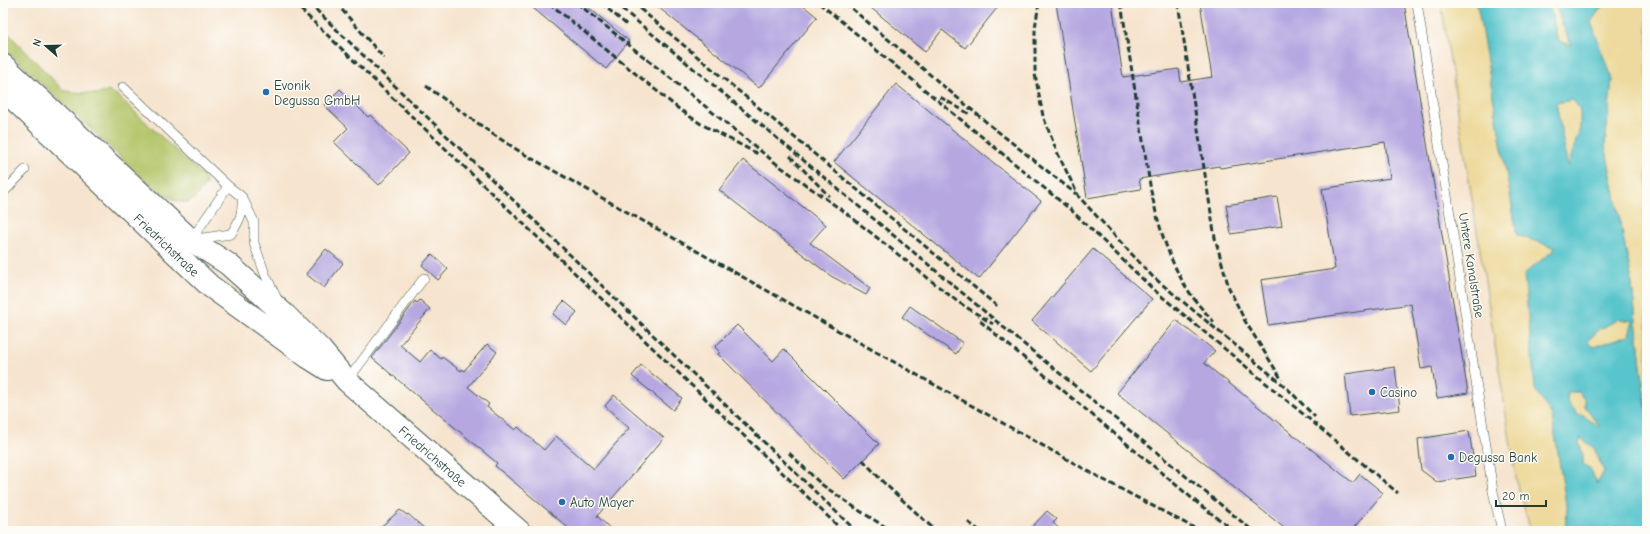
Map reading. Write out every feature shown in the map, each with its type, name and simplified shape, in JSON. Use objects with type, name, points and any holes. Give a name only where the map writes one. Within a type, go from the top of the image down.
[{"type":"main road","name":"Friedrichstraße","points":[[3,65],[191,240],[228,264],[285,315],[320,349],[347,381],[519,531]]},
{"type":"main road","name":"Friedrichstraße","points":[[3,89],[210,286],[308,357],[347,381]]},
{"type":"lane","name":"Untere Kanalstraße","points":[[1417,3],[1493,491],[1502,531]]},
{"type":"lane","points":[[123,87],[228,186],[242,197],[254,222],[254,242],[264,274],[285,315]]},
{"type":"lane","points":[[3,193],[25,170]]},
{"type":"lane","points":[[191,240],[228,186]]},
{"type":"lane","points":[[191,240],[231,234],[240,221],[243,210],[242,197]]},
{"type":"lane","points":[[347,381],[424,278]]},
{"type":"green space","points":[[3,28],[64,91],[97,94],[108,91],[117,95],[205,178],[206,184],[194,199],[189,202],[184,202],[172,199],[145,180],[3,47]]},
{"type":"sand","points":[[1441,3],[1477,3],[1517,235],[1557,248],[1535,389],[1552,416],[1567,510],[1565,531],[1531,531],[1517,484]]},
{"type":"sand","points":[[1549,3],[1554,3],[1571,45],[1558,41]]},
{"type":"sand","points":[[1601,3],[1647,3],[1647,419],[1631,276],[1605,145],[1612,80],[1590,22],[1602,7]]},
{"type":"sand","points":[[1573,100],[1581,110],[1580,128],[1568,168],[1556,103]]},
{"type":"sand","points":[[1619,319],[1633,321],[1629,335],[1593,347],[1587,341],[1600,329]]},
{"type":"sand","points":[[1568,391],[1579,392],[1585,401],[1585,406],[1601,428],[1585,417],[1576,413],[1567,402]]},
{"type":"sand","points":[[1581,438],[1594,448],[1604,471],[1597,484],[1583,465],[1583,456],[1579,442]]},
{"type":"water","points":[[1477,3],[1549,3],[1558,41],[1571,45],[1554,3],[1601,3],[1602,6],[1591,22],[1612,80],[1605,145],[1631,276],[1647,419],[1647,531],[1624,531],[1626,527],[1608,527],[1605,531],[1565,531],[1567,510],[1552,416],[1535,389],[1524,274],[1556,248],[1517,235]],"holes":[[[1573,100],[1580,110],[1580,128],[1568,167],[1556,103]],[[1619,319],[1633,321],[1629,335],[1593,347],[1587,341],[1600,329]],[[1568,392],[1579,392],[1585,401],[1585,406],[1600,427],[1576,413],[1567,402]],[[1581,438],[1594,448],[1604,471],[1597,484],[1591,470],[1583,465],[1583,456],[1579,442]]]},
{"type":"building","points":[[527,3],[583,3],[629,41],[606,69]]},
{"type":"building","points":[[653,3],[800,3],[817,17],[759,88]]},
{"type":"building","points":[[865,3],[1001,3],[965,48],[942,30],[925,52]]},
{"type":"building","points":[[1056,3],[1112,3],[1123,77],[1179,69],[1181,82],[1212,77],[1200,3],[1404,3],[1468,393],[1437,398],[1432,367],[1421,369],[1411,304],[1268,325],[1261,280],[1335,269],[1322,189],[1390,178],[1385,142],[1139,179],[1141,189],[1087,198]]},
{"type":"building","points":[[896,84],[1041,201],[979,279],[834,162]]},
{"type":"building","points":[[340,89],[368,117],[370,115],[409,153],[379,185],[334,142],[348,128],[324,105]]},
{"type":"building","points":[[743,160],[826,225],[810,243],[870,288],[866,295],[831,276],[719,190]]},
{"type":"building","points":[[1277,197],[1282,226],[1231,234],[1226,205]]},
{"type":"building","points":[[326,249],[343,263],[324,288],[306,274]]},
{"type":"building","points":[[1093,249],[1152,299],[1091,371],[1032,321]]},
{"type":"building","points":[[432,254],[448,269],[438,280],[422,265]]},
{"type":"building","points":[[420,300],[430,309],[400,345],[420,362],[430,350],[441,359],[442,357],[461,371],[462,369],[464,371],[487,344],[497,352],[468,387],[489,404],[487,407],[515,430],[518,427],[544,450],[556,436],[594,469],[629,428],[605,406],[614,395],[664,438],[597,516],[613,531],[572,531],[495,466],[497,463],[372,358],[415,301],[417,303]]},
{"type":"building","points":[[564,301],[577,312],[566,325],[553,314]]},
{"type":"building","points":[[910,306],[963,343],[956,354],[902,317]]},
{"type":"building","points":[[1176,320],[1215,351],[1204,363],[1353,483],[1360,474],[1383,493],[1351,531],[1288,531],[1117,393]]},
{"type":"building","points":[[737,325],[773,361],[784,349],[879,444],[844,479],[718,354],[720,352],[715,347]]},
{"type":"building","points":[[641,365],[682,398],[673,410],[632,376]]},
{"type":"building","name":"Casino","points":[[1395,367],[1400,410],[1350,416],[1345,374]]},
{"type":"building","points":[[1469,431],[1476,476],[1437,482],[1421,470],[1418,439]]},
{"type":"building","points":[[400,510],[407,515],[408,514],[427,531],[376,531]]},
{"type":"building","points":[[1047,511],[1057,519],[1053,523],[1062,531],[1028,531]]},
{"type":"railway","points":[[294,3],[843,531]]},
{"type":"railway","points":[[309,3],[856,531]]},
{"type":"railway","points":[[336,3],[384,58]]},
{"type":"railway","points":[[549,3],[679,109],[701,124],[760,155]]},
{"type":"railway","points":[[577,3],[778,165],[846,213],[958,302],[993,324]]},
{"type":"railway","points":[[601,3],[627,25]]},
{"type":"railway","points":[[615,3],[1020,341],[1253,531]]},
{"type":"railway","points":[[633,3],[997,306]]},
{"type":"railway","points":[[819,3],[1071,210],[1154,290],[1398,493]]},
{"type":"railway","points":[[845,3],[991,126],[1076,194]]},
{"type":"railway","points":[[1039,3],[1035,28],[1035,74],[1043,116],[1057,152],[1079,197],[1152,276],[1287,388],[1315,417]]},
{"type":"railway","points":[[1121,3],[1151,191],[1158,219],[1166,246],[1177,272],[1194,299],[1214,322]]},
{"type":"railway","points":[[1178,3],[1215,238],[1229,288],[1245,321],[1282,380]]},
{"type":"railway","points":[[426,86],[494,135],[524,154],[1104,480],[1200,531]]},
{"type":"railway","points":[[940,97],[971,115]]},
{"type":"railway","points":[[790,156],[829,196]]},
{"type":"railway","points":[[980,321],[1200,505],[1235,531]]},
{"type":"railway","points":[[789,453],[821,484],[892,531]]},
{"type":"railway","points":[[863,460],[883,482],[936,531]]},
{"type":"railway","points":[[968,522],[980,531]]},
{"type":"place","name":"Evonik Degussa GmbH","points":[[266,92]]},
{"type":"place","name":"Casino","points":[[1372,392]]},
{"type":"place","name":"Degussa Bank","points":[[1451,457]]},
{"type":"place","name":"Auto Mayer","points":[[562,502]]}]
